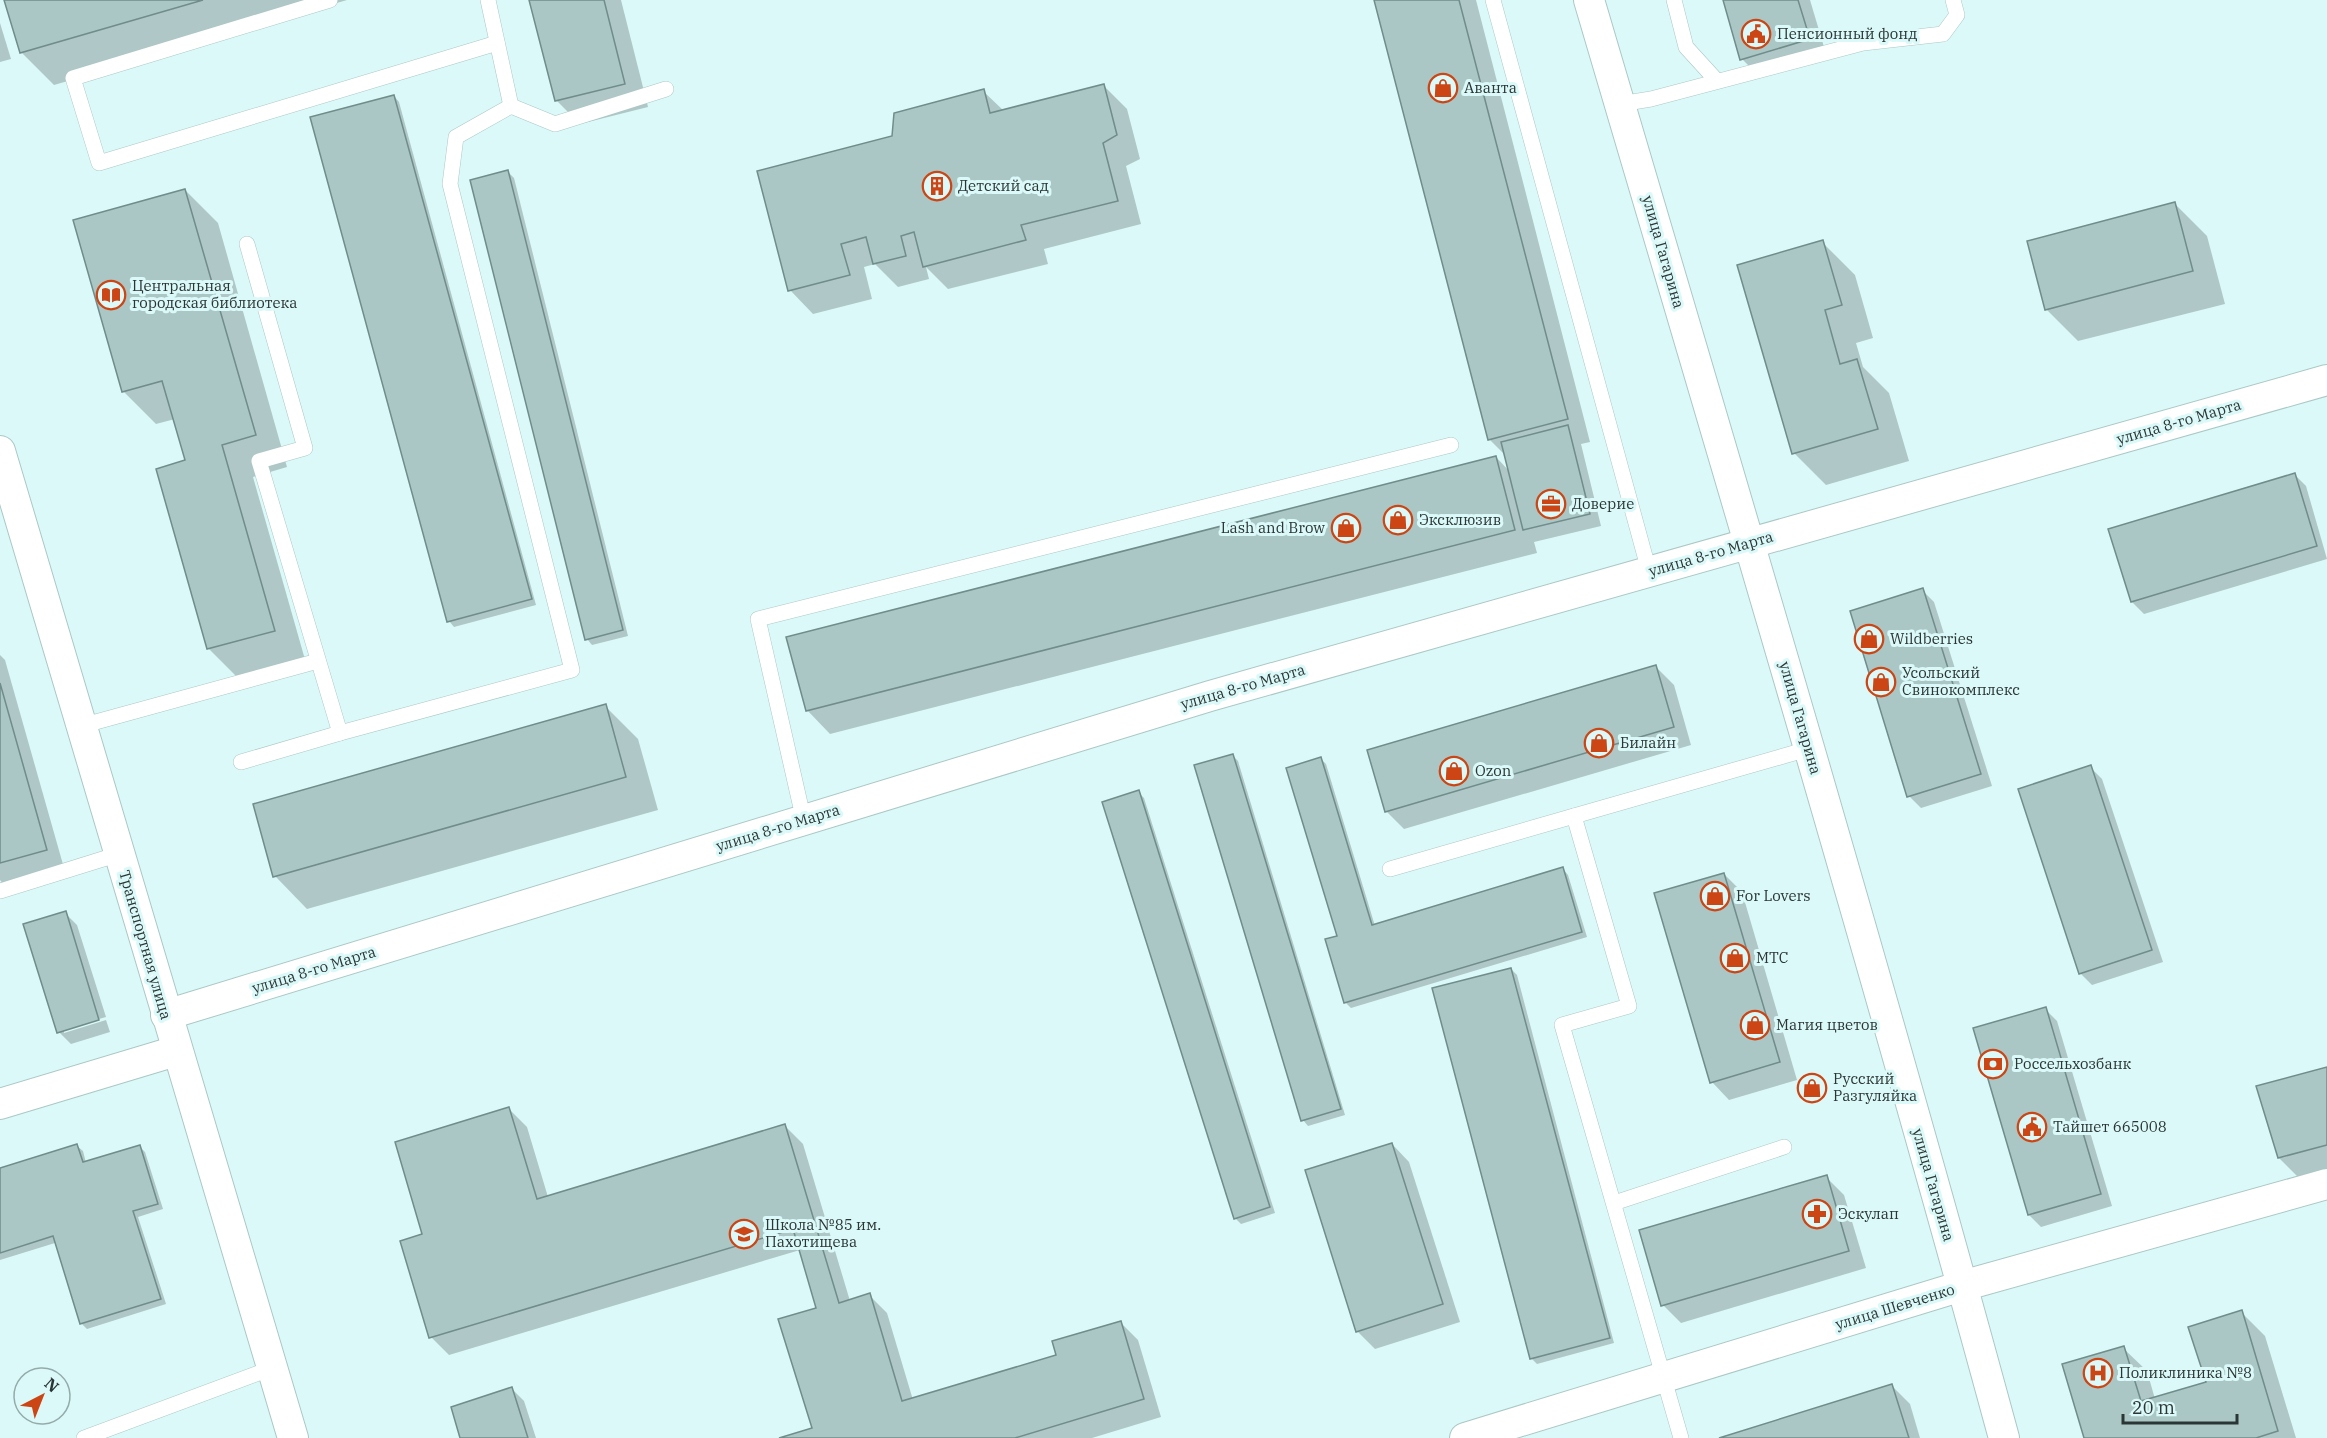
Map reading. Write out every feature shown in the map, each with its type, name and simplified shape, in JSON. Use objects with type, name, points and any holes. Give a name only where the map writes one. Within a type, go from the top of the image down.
[{"type":"street","name":"улица Гагарина","points":[[1589,0],[1750,543],[2004,1438]]},
{"type":"street","name":"улица 8-го Марта","points":[[166,1015],[1210,696],[2327,380]]},
{"type":"street","name":"Транспортная улица","points":[[0,451],[176,1051],[293,1438]]},
{"type":"street","points":[[0,1104],[176,1051]]},
{"type":"street","name":"улица Шевченко","points":[[1465,1438],[1962,1286],[2327,1184]]},
{"type":"lane","points":[[330,0],[73,78],[99,163],[497,43]]},
{"type":"lane","points":[[488,0],[511,106]]},
{"type":"lane","points":[[1493,0],[1649,571]]},
{"type":"lane","points":[[1674,0],[1686,47],[1717,81]]},
{"type":"lane","points":[[1620,104],[1651,99],[1863,43],[1943,34],[1958,15],[1953,0]]},
{"type":"lane","points":[[511,106],[555,124],[666,89]]},
{"type":"lane","points":[[242,762],[572,670],[450,184],[456,137],[511,106]]},
{"type":"lane","points":[[247,244],[305,448],[259,461],[340,733]]},
{"type":"lane","points":[[804,821],[758,619],[1450,445]]},
{"type":"lane","points":[[81,726],[318,661]]},
{"type":"lane","points":[[1390,869],[1808,749]]},
{"type":"lane","points":[[1574,816],[1629,1006],[1562,1025],[1681,1438]]},
{"type":"lane","points":[[0,891],[119,854]]},
{"type":"lane","points":[[1614,1203],[1784,1147]]},
{"type":"lane","points":[[84,1438],[272,1368]]},
{"type":"building","points":[[4,0],[203,0],[20,53]]},
{"type":"building","points":[[529,0],[604,0],[625,84],[555,101]]},
{"type":"building","points":[[1374,0],[1459,0],[1568,419],[1488,440]]},
{"type":"building","points":[[1723,0],[1798,0],[1810,39],[1740,60]]},
{"type":"building","name":"Детский сад","points":[[1104,84],[1117,135],[1103,143],[1118,201],[1021,225],[1026,240],[923,267],[914,232],[901,236],[906,256],[873,264],[866,237],[841,244],[850,275],[788,291],[757,171],[892,136],[894,113],[984,89],[990,113]]},
{"type":"building","points":[[394,95],[532,599],[447,622],[310,117]]},
{"type":"building","points":[[508,170],[623,630],[585,640],[470,180]]},
{"type":"building","points":[[185,189],[256,435],[222,445],[275,631],[207,649],[156,469],[185,460],[162,381],[122,392],[73,220]]},
{"type":"building","points":[[2175,202],[2193,271],[2045,310],[2027,241]]},
{"type":"building","points":[[1823,240],[1842,305],[1825,310],[1840,364],[1857,359],[1878,429],[1792,454],[1737,265]]},
{"type":"building","points":[[1568,425],[1590,514],[1523,530],[1501,442]]},
{"type":"building","points":[[1496,456],[1515,530],[806,711],[786,637]]},
{"type":"building","points":[[2295,473],[2317,546],[2131,602],[2108,529]]},
{"type":"building","points":[[1923,588],[1981,774],[1907,797],[1850,611]]},
{"type":"building","points":[[1656,665],[1674,727],[1385,812],[1367,750]]},
{"type":"building","points":[[0,683],[47,850],[0,863]]},
{"type":"building","points":[[606,704],[626,777],[273,877],[253,804]]},
{"type":"building","points":[[1233,754],[1341,1109],[1301,1121],[1194,765]]},
{"type":"building","points":[[1321,757],[1372,925],[1563,867],[1582,932],[1344,1003],[1325,939],[1337,936],[1286,768]]},
{"type":"building","points":[[2091,765],[2152,950],[2079,974],[2018,789]]},
{"type":"building","points":[[1139,790],[1270,1207],[1234,1219],[1102,802]]},
{"type":"building","points":[[1724,873],[1780,1062],[1710,1083],[1654,893]]},
{"type":"building","points":[[66,911],[99,1020],[57,1033],[23,924]]},
{"type":"building","points":[[1511,968],[1610,1338],[1530,1359],[1432,988]]},
{"type":"building","points":[[2046,1007],[2101,1194],[2028,1215],[1973,1028]]},
{"type":"building","points":[[2327,1067],[2327,1145],[2278,1158],[2256,1086]]},
{"type":"building","points":[[509,1107],[537,1199],[785,1124],[839,1303],[870,1293],[902,1401],[1056,1355],[1052,1341],[1121,1321],[1144,1399],[1015,1438],[779,1438],[812,1428],[778,1319],[816,1308],[793,1229],[429,1338],[400,1241],[422,1234],[395,1142]]},
{"type":"building","points":[[1392,1143],[1443,1304],[1356,1332],[1305,1170]]},
{"type":"building","points":[[77,1144],[83,1162],[140,1145],[158,1204],[133,1211],[161,1299],[80,1324],[53,1236],[0,1253],[0,1168]]},
{"type":"building","points":[[1827,1175],[1849,1251],[1661,1306],[1639,1230]]},
{"type":"building","name":"Поликлиника №8","points":[[2242,1310],[2278,1431],[2256,1438],[2084,1438],[2062,1364],[2124,1346],[2141,1401],[2206,1382],[2188,1327]]},
{"type":"building","points":[[1892,1384],[1909,1438],[1719,1438]]},
{"type":"building","points":[[512,1387],[528,1438],[460,1438],[451,1407]]},
{"type":"place","name":"Пенсионный фонд","points":[[1756,34]]},
{"type":"place","name":"Аванта","points":[[1443,88]]},
{"type":"place","name":"Детский сад","points":[[937,186]]},
{"type":"place","name":"Центральная городская библиотека","points":[[111,295]]},
{"type":"place","name":"Доверие","points":[[1551,504]]},
{"type":"place","name":"Эксклюзив","points":[[1398,520]]},
{"type":"place","name":"Lash and Brow","points":[[1346,528]]},
{"type":"place","name":"Wildberries","points":[[1869,639]]},
{"type":"place","name":"Усольский Свинокомплекс","points":[[1881,682]]},
{"type":"place","name":"Билайн","points":[[1599,743]]},
{"type":"place","name":"Ozon","points":[[1454,771]]},
{"type":"place","name":"For Lovers","points":[[1715,896]]},
{"type":"place","name":"МТС","points":[[1735,958]]},
{"type":"place","name":"Магия цветов","points":[[1755,1025]]},
{"type":"place","name":"Россельхозбанк","points":[[1993,1064]]},
{"type":"place","name":"Русский Разгуляйка","points":[[1812,1088]]},
{"type":"place","name":"Тайшет 665008","points":[[2032,1127]]},
{"type":"place","name":"Эскулап","points":[[1817,1214]]},
{"type":"place","name":"Школа №85 им. Пахотищева","points":[[744,1234]]},
{"type":"place","name":"Поликлиника №8","points":[[2098,1373]]}]
